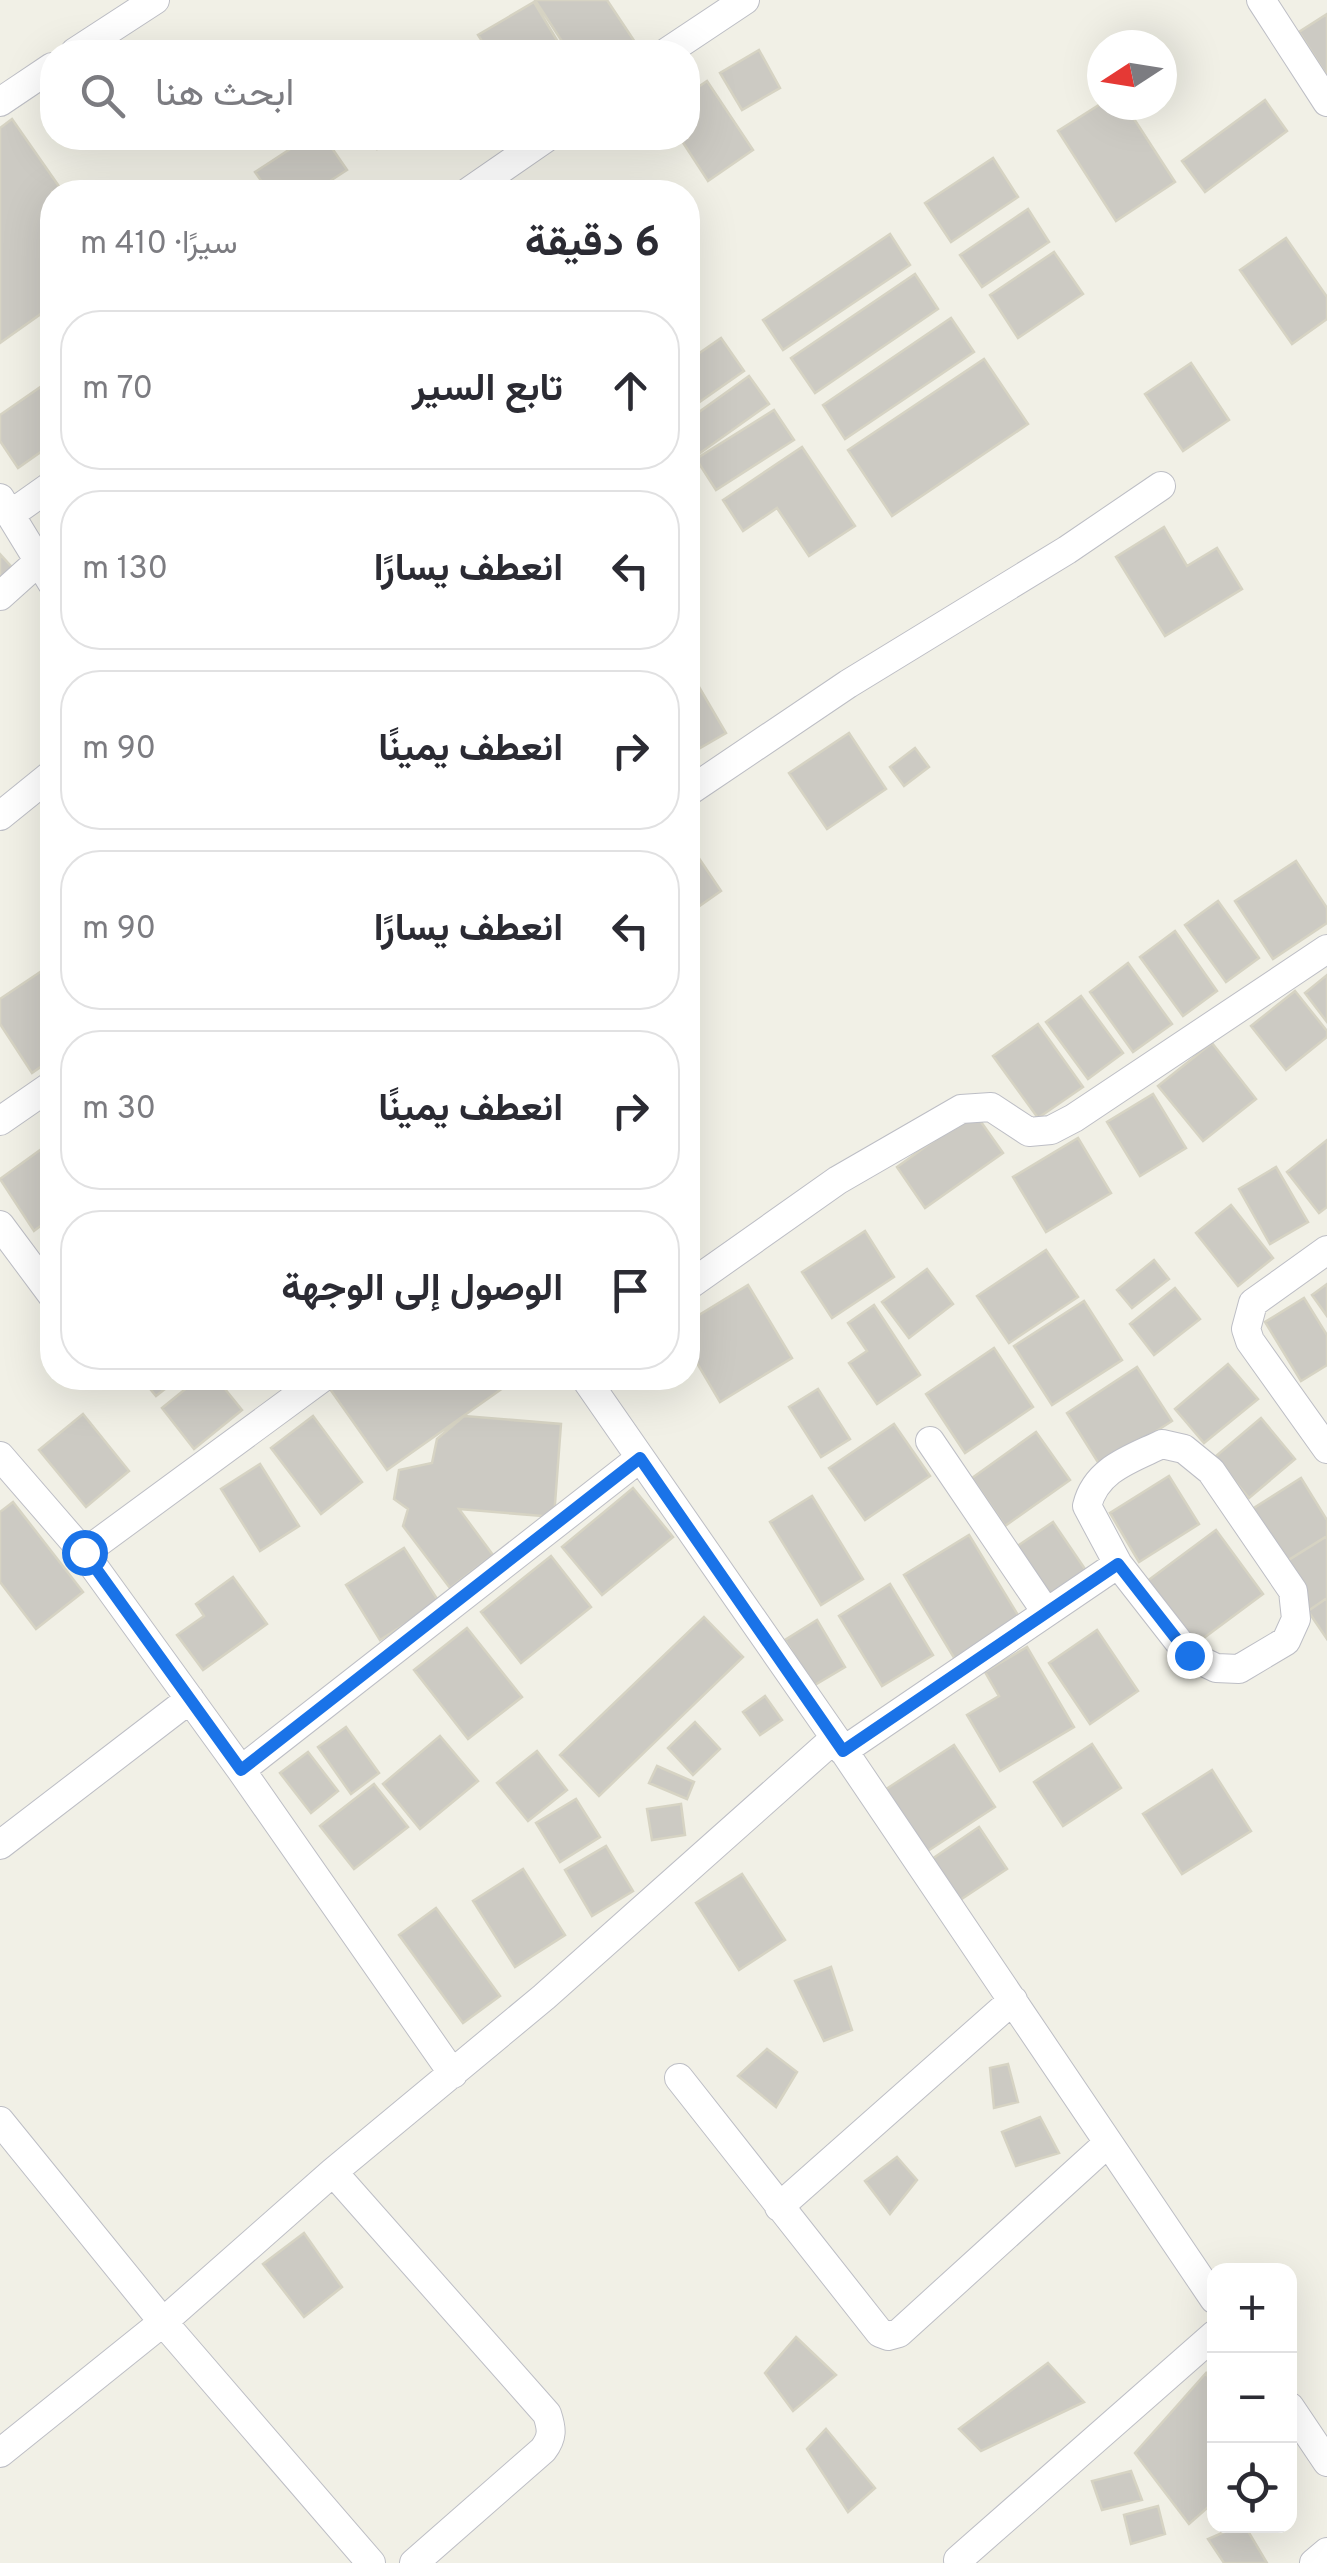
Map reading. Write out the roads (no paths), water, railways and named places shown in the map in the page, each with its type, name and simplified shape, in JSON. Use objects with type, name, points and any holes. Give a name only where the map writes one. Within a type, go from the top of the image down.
[{"type":"street","points":[[93,40],[155,0]]},
{"type":"street","points":[[685,40],[745,0]]},
{"type":"street","points":[[1261,0],[1327,102]]},
{"type":"street","points":[[0,102],[40,75]]},
{"type":"street","points":[[485,180],[529,150]]},
{"type":"street","points":[[700,784],[848,684],[1066,550],[1161,486]]},
{"type":"street","points":[[40,490],[5,506],[40,562]]},
{"type":"street","points":[[0,596],[40,575]]},
{"type":"street","points":[[0,816],[40,784]]},
{"type":"street","points":[[700,1278],[838,1180],[961,1109],[991,1107],[1030,1132],[1050,1130],[1074,1118],[1327,949]]},
{"type":"street","points":[[0,1122],[40,1094]]},
{"type":"street","points":[[0,1226],[40,1279]]},
{"type":"street","points":[[1327,1250],[1253,1303],[1246,1329],[1250,1341],[1327,1449]]},
{"type":"street","points":[[84,1552],[306,1390]]},
{"type":"street","points":[[593,1390],[1207,2289]]},
{"type":"street","points":[[930,1441],[1046,1612]]},
{"type":"street","points":[[1162,1444],[1184,1450],[1211,1470],[1293,1590],[1296,1618],[1286,1641],[1238,1669],[1216,1668],[1189,1655],[1118,1564],[1087,1506],[1091,1490],[1107,1471],[1162,1444]]},
{"type":"street","points":[[0,1456],[84,1552],[453,2074]]},
{"type":"street","points":[[241,1770],[640,1458]]},
{"type":"street","points":[[0,2452],[163,2322],[333,2172],[839,1745],[1118,1564]]},
{"type":"street","points":[[0,1845],[190,1699]]},
{"type":"street","points":[[778,2207],[1013,2000]]},
{"type":"street","points":[[679,2078],[880,2333],[888,2336],[900,2333],[1108,2143]]},
{"type":"street","points":[[0,2121],[163,2322],[371,2563]]},
{"type":"street","points":[[333,2172],[547,2414],[552,2428],[550,2442],[543,2450],[414,2563]]},
{"type":"street","points":[[958,2560],[1207,2341]]},
{"type":"street","points":[[1297,2417],[1327,2462]]},
{"type":"street","points":[[1314,2563],[1327,2552]]}]
